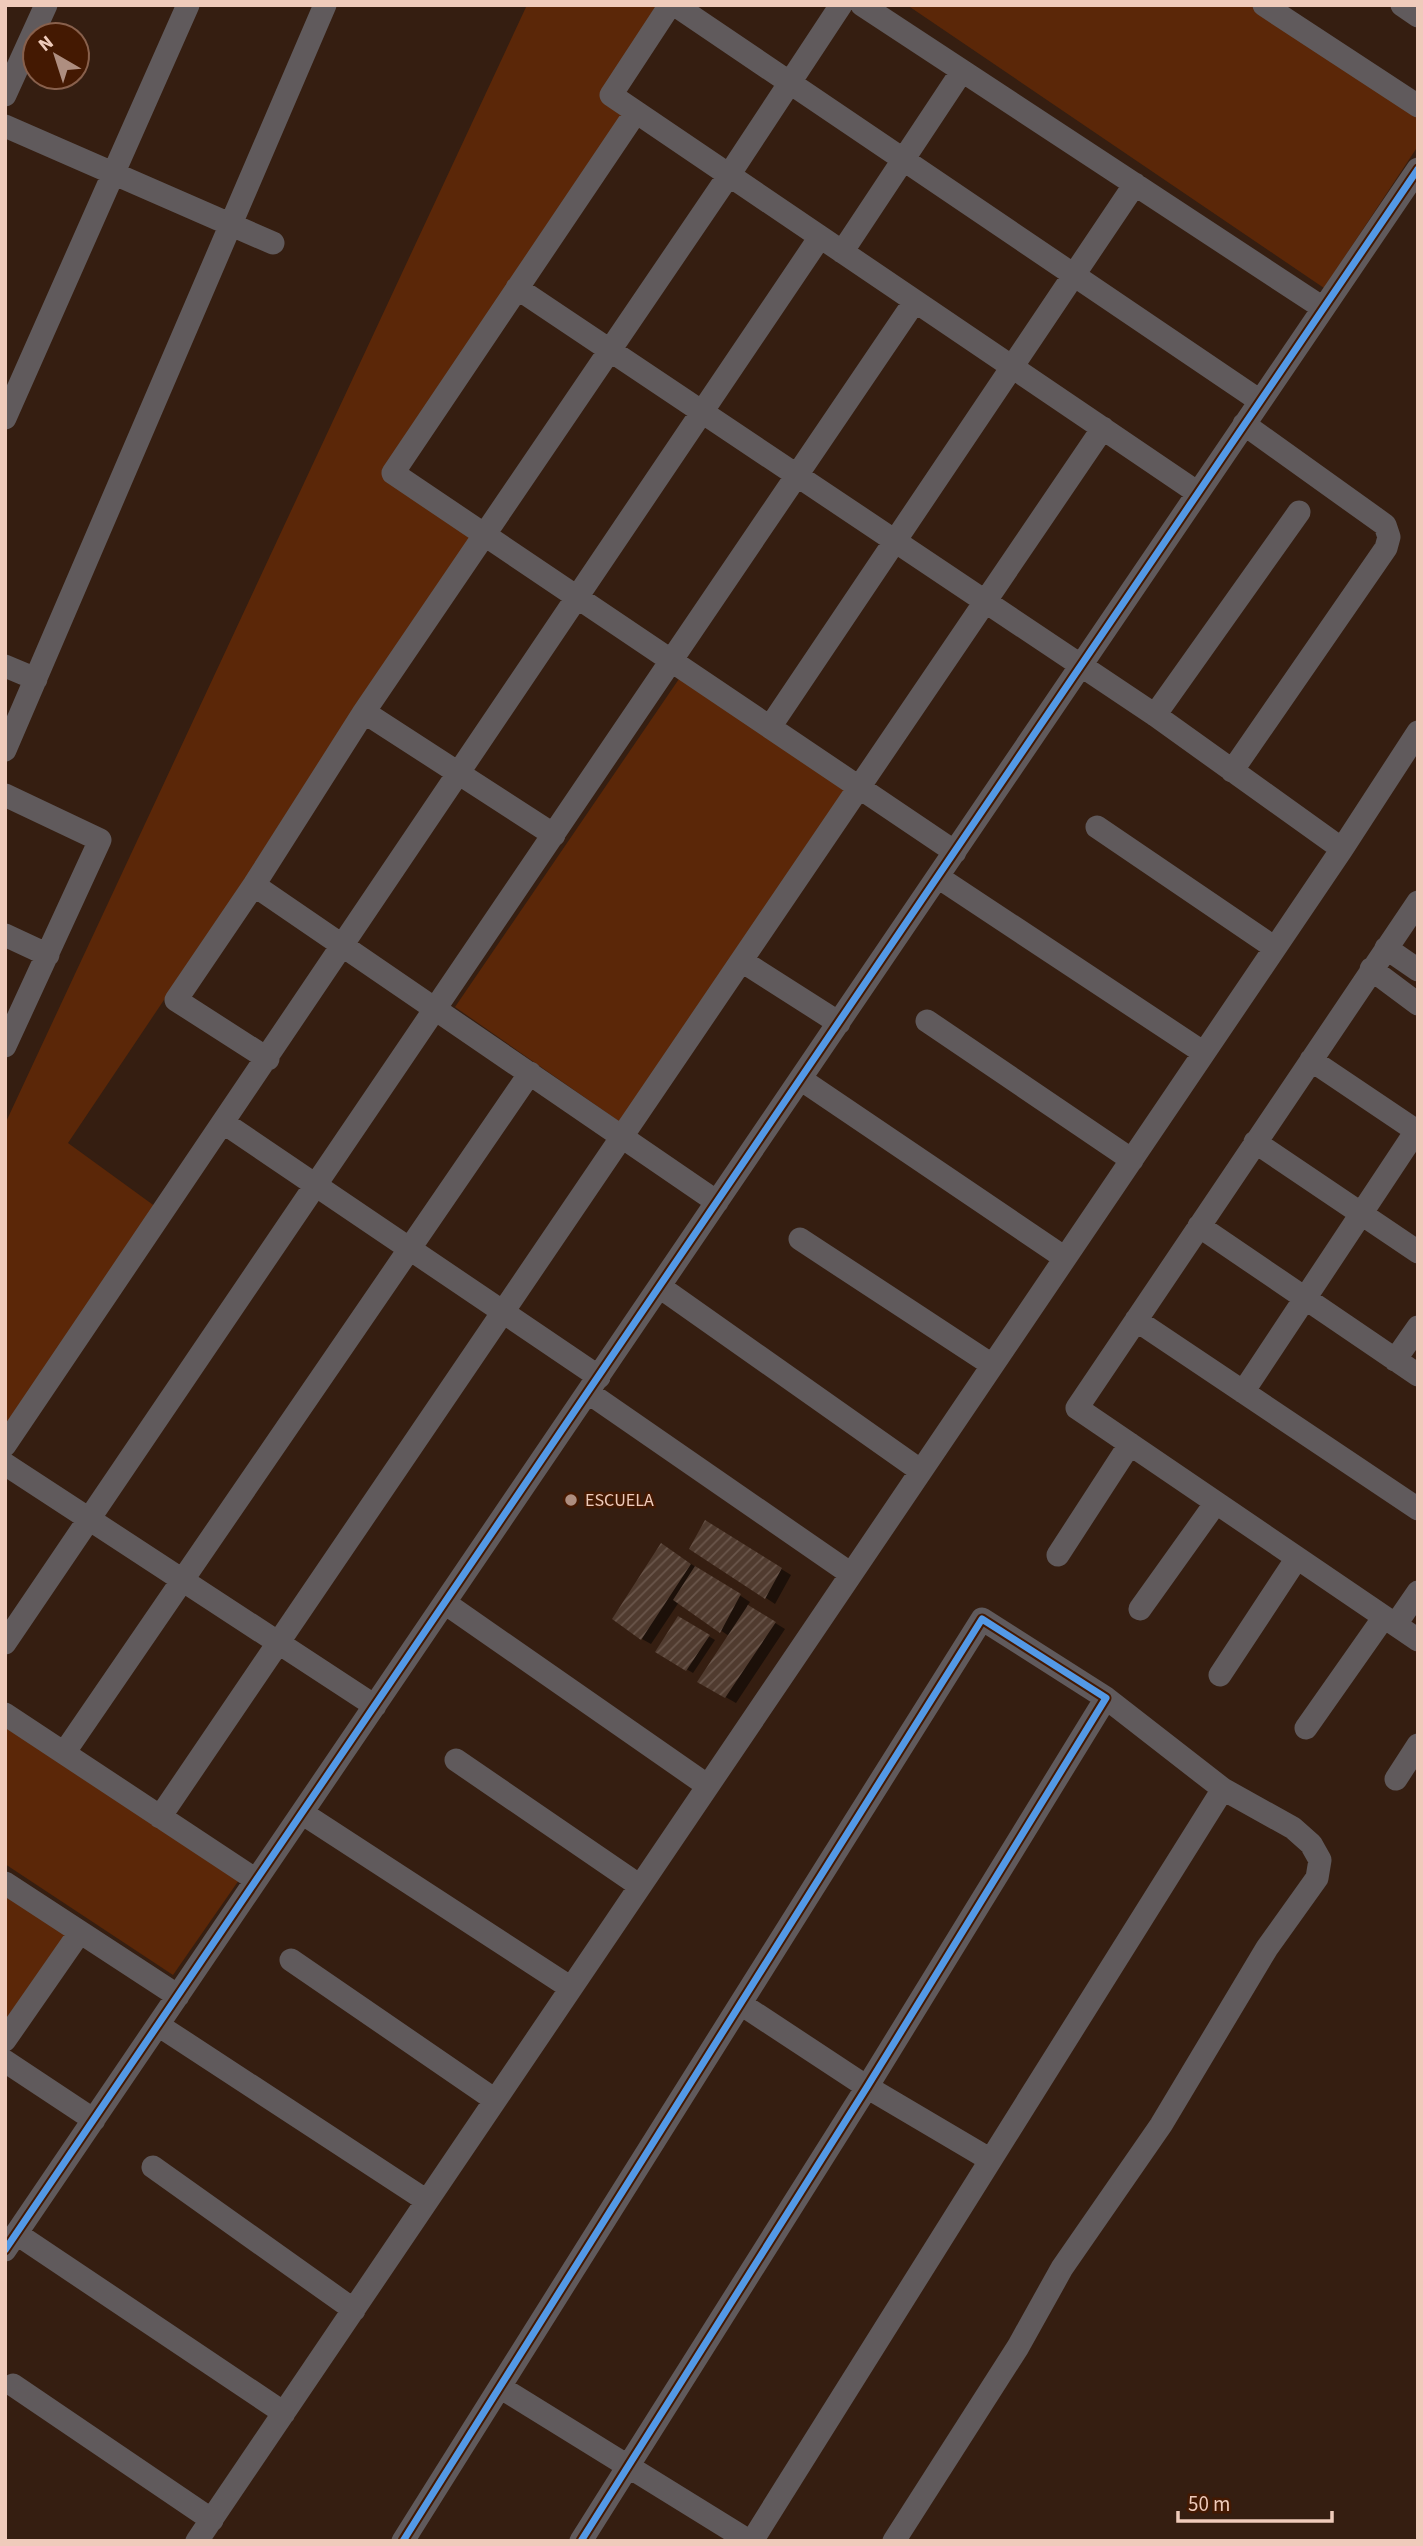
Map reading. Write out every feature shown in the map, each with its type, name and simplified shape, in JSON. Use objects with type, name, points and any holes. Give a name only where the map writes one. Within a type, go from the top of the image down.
[{"type":"street","points":[[5,95],[46,5]]},
{"type":"street","points":[[5,418],[188,5]]},
{"type":"street","points":[[5,750],[325,5]]},
{"type":"street","points":[[1198,493],[611,95],[673,5],[1260,401]]},
{"type":"street","points":[[268,1059],[176,1000],[254,885],[363,712],[611,350],[841,5]]},
{"type":"street","points":[[862,5],[1323,308]]},
{"type":"street","points":[[1264,5],[1418,106]]},
{"type":"street","points":[[1402,5],[1418,16]]},
{"type":"street","points":[[842,252],[962,71]]},
{"type":"street","points":[[636,112],[393,473],[955,852]]},
{"type":"street","points":[[5,126],[273,243]]},
{"type":"street","points":[[284,2413],[9,2242],[802,1080],[1418,169]]},
{"type":"street","points":[[770,727],[1135,184]]},
{"type":"street","points":[[5,1445],[268,1059],[820,237]]},
{"type":"street","points":[[517,288],[1155,715],[1342,849]]},
{"type":"street","points":[[5,1643],[915,301]]},
{"type":"street","points":[[1232,771],[1386,548],[1389,537],[1385,525],[1244,424]]},
{"type":"street","points":[[160,1816],[1103,428]]},
{"type":"street","points":[[1155,715],[1299,512]]},
{"type":"street","points":[[5,666],[36,679]]},
{"type":"street","points":[[363,712],[554,835]]},
{"type":"street","points":[[197,2541],[1342,849],[1418,732]]},
{"type":"street","points":[[5,796],[100,840],[5,1046]]},
{"type":"street","points":[[1097,827],[1275,948]]},
{"type":"street","points":[[938,877],[1204,1053]]},
{"type":"street","points":[[254,885],[344,944],[717,1202]]},
{"type":"street","points":[[1418,902],[1077,1408],[1418,1640]]},
{"type":"street","points":[[5,935],[48,955]]},
{"type":"street","points":[[1387,948],[1418,970]]},
{"type":"street","points":[[742,961],[839,1023]]},
{"type":"street","points":[[1371,970],[1418,1004]]},
{"type":"street","points":[[927,1021],[1132,1160]]},
{"type":"street","points":[[1243,1392],[1417,1132],[1311,1060]]},
{"type":"street","points":[[64,1753],[530,1073]]},
{"type":"street","points":[[802,1080],[1065,1258]]},
{"type":"street","points":[[224,1123],[504,1312],[594,1385],[851,1574]]},
{"type":"street","points":[[1255,1142],[1418,1252]]},
{"type":"street","points":[[1199,1226],[1418,1375]]},
{"type":"street","points":[[800,1239],[992,1365]]},
{"type":"street","points":[[660,1287],[921,1471]]},
{"type":"street","points":[[1136,1320],[1418,1509]]},
{"type":"street","points":[[1395,1360],[1418,1327]]},
{"type":"street","points":[[1059,1555],[1130,1444]]},
{"type":"street","points":[[5,1464],[375,1706]]},
{"type":"street","points":[[1140,1609],[1215,1504]]},
{"type":"street","points":[[1220,1675],[1297,1558]]},
{"type":"street","points":[[1306,1728],[1390,1621],[1418,1592]]},
{"type":"street","points":[[445,1603],[708,1786]]},
{"type":"street","points":[[403,2541],[982,1619],[1106,1698],[1223,1788],[1293,1828],[1311,1844],[1320,1860],[1317,1878],[1267,1948],[1161,2124],[1062,2268],[1018,2347],[894,2541]]},
{"type":"street","points":[[581,2541],[867,2087],[1106,1698]]},
{"type":"street","points":[[5,1714],[256,1880]]},
{"type":"street","points":[[1396,1779],[1418,1745]]},
{"type":"street","points":[[456,1760],[640,1886]]},
{"type":"street","points":[[500,2387],[751,2541],[1223,1788]]},
{"type":"street","points":[[302,1813],[571,1988]]},
{"type":"street","points":[[5,1883],[178,1996]]},
{"type":"street","points":[[5,2040],[80,1932]]},
{"type":"street","points":[[291,1960],[495,2100]]},
{"type":"street","points":[[741,2004],[867,2087],[989,2159]]},
{"type":"street","points":[[158,2025],[427,2200]]},
{"type":"street","points":[[5,2061],[94,2120]]},
{"type":"street","points":[[153,2167],[354,2309]]},
{"type":"street","points":[[13,2385],[212,2520]]},
{"type":"shaded area","points":[[527,5],[662,5],[601,97],[627,115],[382,473],[476,535],[68,1143],[156,1207],[5,1431],[5,1124]]},
{"type":"shaded area","points":[[907,5],[1250,5],[1418,114],[1418,146],[1324,288]]},
{"type":"shaded area","points":[[681,676],[846,788],[620,1122],[455,1007]]},
{"type":"shaded area","points":[[5,1724],[239,1880],[173,1975],[5,1864]]},
{"type":"shaded area","points":[[5,1892],[69,1935],[5,2028]]},
{"type":"building","points":[[705,1520],[782,1568],[765,1599],[689,1549]]},
{"type":"building","points":[[661,1543],[691,1564],[641,1640],[612,1619]]},
{"type":"building","points":[[695,1566],[741,1594],[720,1633],[673,1600]]},
{"type":"building","points":[[748,1605],[776,1622],[725,1698],[697,1682]]},
{"type":"building","points":[[678,1616],[710,1635],[686,1671],[655,1652]]},
{"type":"cycle path","points":[[5,2250],[1418,169]]},
{"type":"cycle path","points":[[403,2541],[982,1619],[1106,1698],[867,2087],[581,2541]]},
{"type":"place","name":"ESCUELA","points":[[571,1500]]}]
